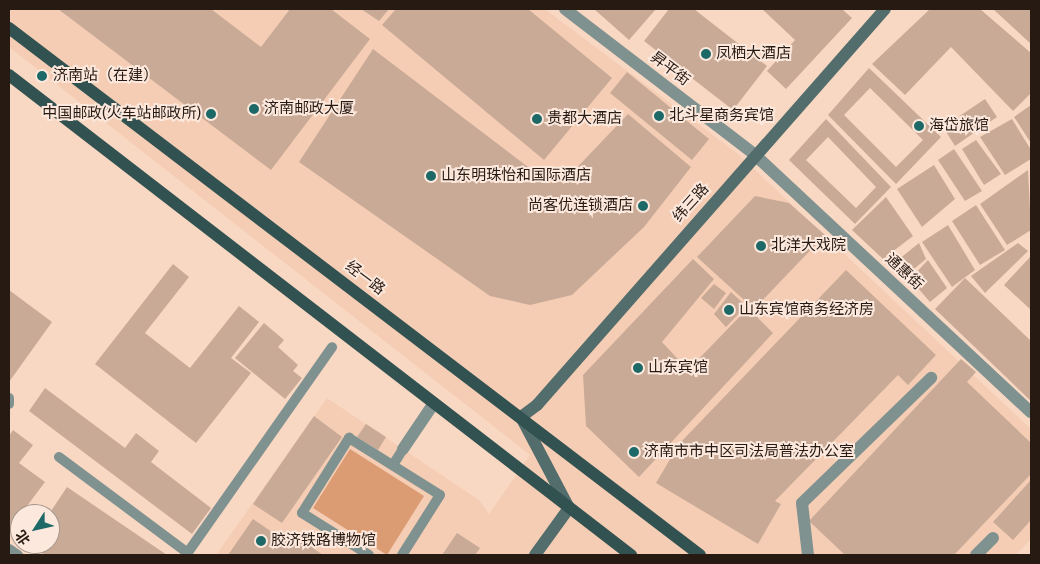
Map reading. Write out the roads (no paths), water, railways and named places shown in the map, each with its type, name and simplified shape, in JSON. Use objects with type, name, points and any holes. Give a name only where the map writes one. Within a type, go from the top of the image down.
[{"type":"main road","name":"经一路","points":[[9,28],[700,555]]},
{"type":"main road","points":[[9,75],[631,555]]},
{"type":"street","name":"昇平街","points":[[565,9],[755,155]]},
{"type":"street","name":"纬三路","points":[[521,417],[537,405],[885,9]]},
{"type":"street","name":"通惠街","points":[[755,155],[1031,412]]},
{"type":"street","points":[[808,555],[802,503],[931,378]]},
{"type":"street","points":[[403,449],[434,403]]},
{"type":"street","points":[[521,417],[568,508],[535,555]]},
{"type":"street","points":[[976,555],[993,538]]},
{"type":"lane","points":[[59,457],[187,554],[332,347]]},
{"type":"lane","points":[[9,398],[9,404]]},
{"type":"lane","points":[[369,555],[302,513],[349,438],[440,495],[402,555]]},
{"type":"lane","points":[[392,465],[403,449]]},
{"type":"lane","points":[[9,549],[18,555]]},
{"type":"place","name":"凤栖大酒店","points":[[706,54]]},
{"type":"place","name":"济南站（在建）","points":[[42,76]]},
{"type":"place","name":"济南邮政大厦","points":[[254,109]]},
{"type":"place","name":"中国邮政(火车站邮政所)","points":[[211,114]]},
{"type":"place","name":"北斗星商务宾馆","points":[[659,116]]},
{"type":"place","name":"贵都大酒店","points":[[537,119]]},
{"type":"place","name":"海岱旅馆","points":[[919,126]]},
{"type":"place","name":"山东明珠怡和国际酒店","points":[[431,176]]},
{"type":"place","name":"尚客优连锁酒店","points":[[643,206]]},
{"type":"place","name":"北洋大戏院","points":[[761,246]]},
{"type":"place","name":"山东宾馆商务经济房","points":[[729,310]]},
{"type":"place","name":"山东宾馆","points":[[638,368]]},
{"type":"place","name":"济南市市中区司法局普法办公室","points":[[634,452]]},
{"type":"place","name":"胶济铁路博物馆","points":[[261,541]]}]
